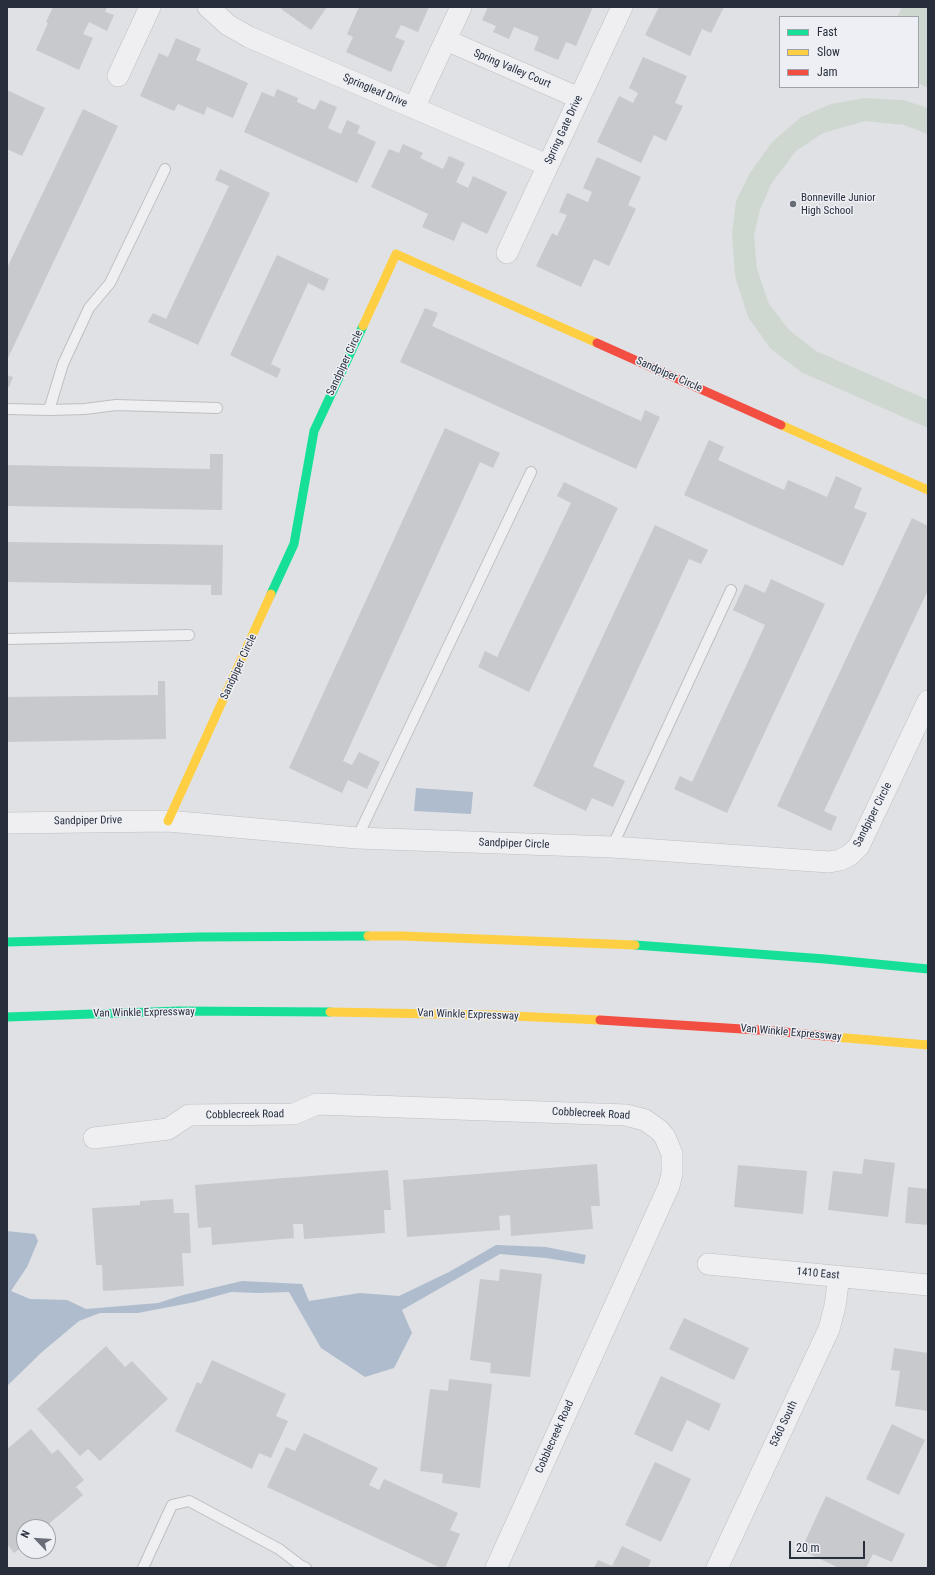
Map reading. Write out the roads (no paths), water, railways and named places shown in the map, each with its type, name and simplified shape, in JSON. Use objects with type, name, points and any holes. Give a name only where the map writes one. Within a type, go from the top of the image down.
[{"type":"main road","name":"Sandpiper Circle","points":[[168,821],[294,544],[314,431],[396,254],[928,490]]},
{"type":"main road","points":[[7,942],[199,937],[402,936],[614,944],[826,959],[928,969]]},
{"type":"main road","name":"Van Winkle Expressway","points":[[7,1017],[179,1011],[492,1015],[665,1023],[928,1045]]},
{"type":"street","points":[[118,76],[150,7]]},
{"type":"street","name":"Springleaf Drive","points":[[208,7],[228,26],[249,37],[547,165]]},
{"type":"street","points":[[414,108],[461,7]]},
{"type":"street","name":"Spring Gate Drive","points":[[507,252],[622,7]]},
{"type":"street","name":"Spring Valley Court","points":[[446,40],[579,98]]},
{"type":"street","name":"Sandpiper Circle","points":[[168,821],[356,838],[612,847],[817,862],[840,860],[850,855],[859,846],[928,702]]},
{"type":"street","name":"Sandpiper Drive","points":[[7,823],[168,821]]},
{"type":"street","name":"Cobblecreek Road","points":[[94,1138],[168,1129],[189,1116],[294,1114],[318,1104],[626,1114],[645,1120],[659,1130],[665,1138],[672,1154],[672,1174],[669,1186],[496,1568]]},
{"type":"street","name":"1410 East","points":[[708,1264],[928,1285]]},
{"type":"street","name":"5360 South","points":[[717,1568],[827,1334],[834,1312],[839,1276]]},
{"type":"lane","points":[[49,410],[63,364],[89,308],[110,283],[165,169]]},
{"type":"lane","points":[[7,409],[86,409],[116,405],[217,408]]},
{"type":"lane","points":[[356,838],[531,472]]},
{"type":"lane","points":[[612,847],[731,590]]},
{"type":"lane","points":[[7,639],[189,635]]},
{"type":"lane","points":[[143,1568],[172,1505],[189,1501],[279,1549],[306,1568]]},
{"type":"water","points":[[416,788],[473,792],[471,814],[414,811]]},
{"type":"water","points":[[7,1231],[35,1234],[38,1241],[27,1267],[11,1291],[30,1299],[67,1300],[86,1309],[158,1303],[183,1295],[242,1281],[302,1284],[309,1301],[360,1293],[399,1296],[449,1272],[496,1245],[546,1247],[586,1255],[584,1264],[546,1258],[500,1254],[402,1310],[412,1333],[394,1368],[365,1377],[321,1348],[289,1292],[231,1292],[195,1302],[138,1313],[100,1313],[79,1321],[42,1352],[7,1386]]},
{"type":"place","name":"Bonneville Junior High School","points":[[793,204]]}]
